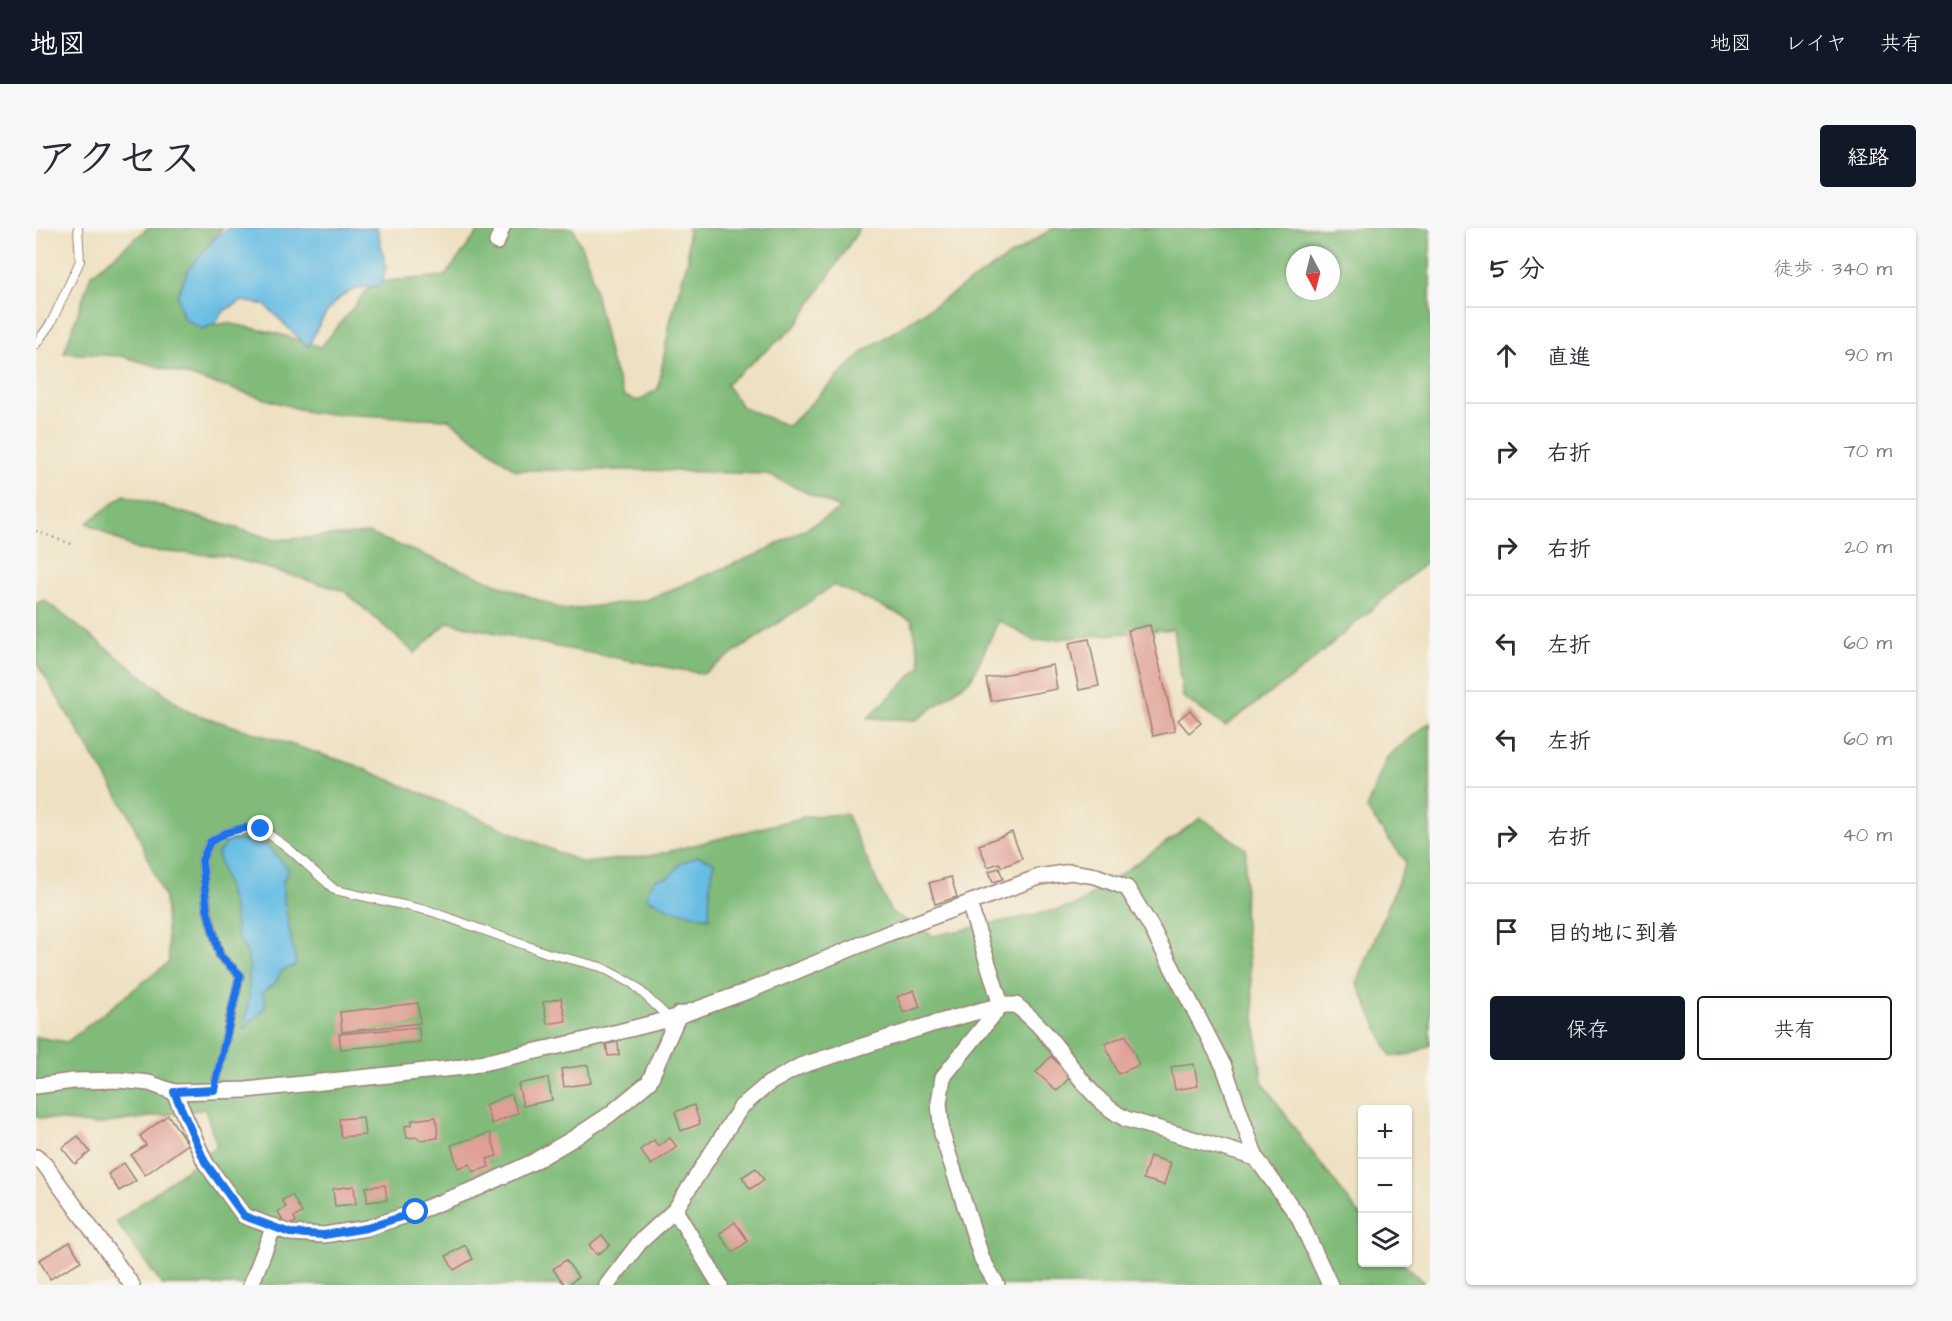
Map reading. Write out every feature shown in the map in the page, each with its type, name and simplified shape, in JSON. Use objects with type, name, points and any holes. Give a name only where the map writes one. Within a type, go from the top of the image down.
[{"type":"street","points":[[36,1086],[73,1081],[119,1080],[149,1083],[174,1092],[246,1090],[464,1067],[586,1040],[675,1016],[748,991],[889,933],[1039,877],[1071,872],[1096,876],[1127,888],[1150,925],[1224,1067],[1256,1158],[1298,1216],[1330,1285]]},
{"type":"street","points":[[969,903],[1001,1005]]},
{"type":"street","points":[[997,1285],[982,1259],[942,1134],[939,1103],[943,1077],[1001,1005]]},
{"type":"street","points":[[607,1285],[640,1242],[675,1210],[741,1107],[768,1084],[800,1066],[1001,1005],[1016,1005],[1041,1027],[1079,1078],[1110,1111],[1126,1119],[1256,1158]]},
{"type":"street","points":[[174,1092],[205,1162],[244,1216],[290,1233],[324,1235],[367,1228],[469,1191],[533,1162],[609,1115],[649,1082],[675,1016]]},
{"type":"street","points":[[36,1157],[45,1165],[132,1285]]},
{"type":"street","points":[[675,1210],[720,1285]]},
{"type":"street","points":[[250,1285],[274,1226]]},
{"type":"lane","points":[[36,344],[51,323],[80,261],[78,228]]},
{"type":"lane","points":[[214,1090],[240,975],[220,956],[207,909],[202,860],[210,842],[225,833],[244,828],[261,829],[335,890],[430,910],[547,953],[601,967],[633,984],[675,1016]]},
{"type":"path","points":[[36,531],[74,545]]},
{"type":"green space","points":[[148,228],[222,228],[182,283],[183,315],[201,327],[227,323],[271,332],[321,347],[374,282],[445,276],[481,228],[573,228],[589,265],[611,362],[624,396],[638,401],[658,389],[670,322],[688,259],[688,228],[860,228],[796,326],[726,384],[742,407],[788,426],[864,351],[1053,228],[1430,228],[1430,559],[1298,673],[1225,726],[1183,697],[1173,629],[1034,641],[999,620],[971,679],[917,720],[868,718],[921,666],[912,620],[834,585],[703,674],[553,646],[448,622],[415,653],[344,591],[226,556],[137,550],[87,523],[124,495],[276,540],[368,533],[564,610],[646,600],[765,551],[841,509],[767,474],[641,470],[516,470],[448,419],[312,413],[122,356],[64,353],[91,275]]},
{"type":"green space","points":[[44,600],[189,712],[355,765],[583,863],[655,855],[808,816],[846,814],[891,912],[933,936],[1075,906],[1201,818],[1246,849],[1244,915],[1262,1081],[1302,1139],[1358,1213],[1358,1267],[1407,1267],[1426,1285],[162,1285],[116,1222],[217,1146],[205,1109],[95,1125],[36,1117],[36,1037],[67,1042],[169,962],[165,899],[130,816],[36,662],[36,604]]},
{"type":"green space","points":[[1430,722],[1430,1045],[1412,1054],[1391,1057],[1357,983],[1406,862],[1366,809],[1387,757]]},
{"type":"water","points":[[229,228],[377,228],[386,267],[381,285],[356,289],[339,298],[326,313],[308,347],[265,305],[242,301],[225,310],[214,324],[202,329],[183,318],[177,295],[190,267],[216,237]]},
{"type":"water","points":[[229,841],[251,841],[268,846],[289,870],[283,881],[283,895],[296,965],[281,971],[275,983],[262,993],[266,1003],[262,1011],[244,1029],[249,998],[247,953],[237,936],[234,910],[217,854]]},
{"type":"water","points":[[698,856],[714,862],[709,918],[670,909],[647,898],[648,889],[656,879],[669,877],[681,863]]},
{"type":"building","points":[[1150,625],[1175,731],[1153,736],[1128,630]]},
{"type":"building","points":[[1089,639],[1099,686],[1079,690],[1069,643]]},
{"type":"building","points":[[1053,665],[1057,689],[991,701],[986,678]]},
{"type":"building","points":[[1190,710],[1201,723],[1189,733],[1178,720]]},
{"type":"building","points":[[1012,832],[1022,859],[1002,867],[999,863],[988,867],[979,845]]},
{"type":"building","points":[[999,868],[1003,879],[993,882],[989,871]]},
{"type":"building","points":[[951,877],[957,897],[935,904],[929,883]]},
{"type":"building","points":[[914,990],[920,1007],[904,1013],[897,997]]},
{"type":"building","points":[[561,998],[566,1021],[547,1024],[543,1002]]},
{"type":"building","points":[[418,1003],[420,1023],[342,1032],[340,1012]]},
{"type":"building","points":[[419,1027],[420,1042],[341,1049],[339,1034]]},
{"type":"building","points":[[1126,1035],[1139,1065],[1118,1074],[1105,1044]]},
{"type":"building","points":[[618,1042],[619,1055],[608,1056],[606,1044]]},
{"type":"building","points":[[1051,1056],[1071,1076],[1057,1091],[1036,1072]]},
{"type":"building","points":[[1194,1064],[1198,1086],[1175,1090],[1171,1067]]},
{"type":"building","points":[[588,1065],[591,1083],[564,1087],[561,1069]]},
{"type":"building","points":[[548,1078],[552,1100],[523,1106],[518,1084]]},
{"type":"building","points":[[511,1094],[518,1113],[492,1124],[485,1105]]},
{"type":"building","points":[[694,1105],[700,1124],[681,1131],[675,1112]]},
{"type":"building","points":[[168,1115],[188,1144],[145,1175],[131,1155],[146,1145],[140,1136]]},
{"type":"building","points":[[363,1117],[365,1135],[341,1137],[339,1119]]},
{"type":"building","points":[[436,1117],[438,1138],[419,1140],[418,1137],[407,1138],[405,1126],[412,1125],[412,1120]]},
{"type":"building","points":[[490,1133],[497,1156],[487,1159],[489,1167],[473,1172],[470,1164],[458,1168],[451,1145]]},
{"type":"building","points":[[78,1136],[90,1152],[75,1164],[62,1148]]},
{"type":"building","points":[[670,1138],[677,1147],[651,1165],[640,1150],[654,1140],[658,1146]]},
{"type":"building","points":[[1150,1156],[1171,1163],[1164,1185],[1143,1179]]},
{"type":"building","points":[[124,1163],[136,1181],[119,1191],[108,1174]]},
{"type":"building","points":[[756,1168],[764,1180],[750,1189],[742,1177]]},
{"type":"building","points":[[385,1185],[387,1200],[367,1202],[366,1187]]},
{"type":"building","points":[[354,1186],[356,1204],[335,1206],[333,1189]]},
{"type":"building","points":[[292,1195],[302,1213],[294,1217],[296,1222],[286,1227],[278,1211],[286,1207],[282,1200]]},
{"type":"building","points":[[735,1222],[748,1241],[733,1252],[719,1234]]},
{"type":"building","points":[[602,1235],[610,1245],[597,1255],[589,1245]]},
{"type":"building","points":[[70,1242],[81,1261],[50,1279],[39,1260]]},
{"type":"building","points":[[465,1245],[473,1259],[454,1270],[446,1256]]},
{"type":"building","points":[[566,1260],[578,1277],[568,1285],[565,1285],[553,1269]]},
{"type":"route","points":[[261,829],[244,828],[225,833],[210,842],[202,860],[207,909],[220,956],[240,975],[214,1090],[174,1092],[205,1162],[244,1216],[290,1233],[324,1235],[367,1228],[416,1212]]}]
